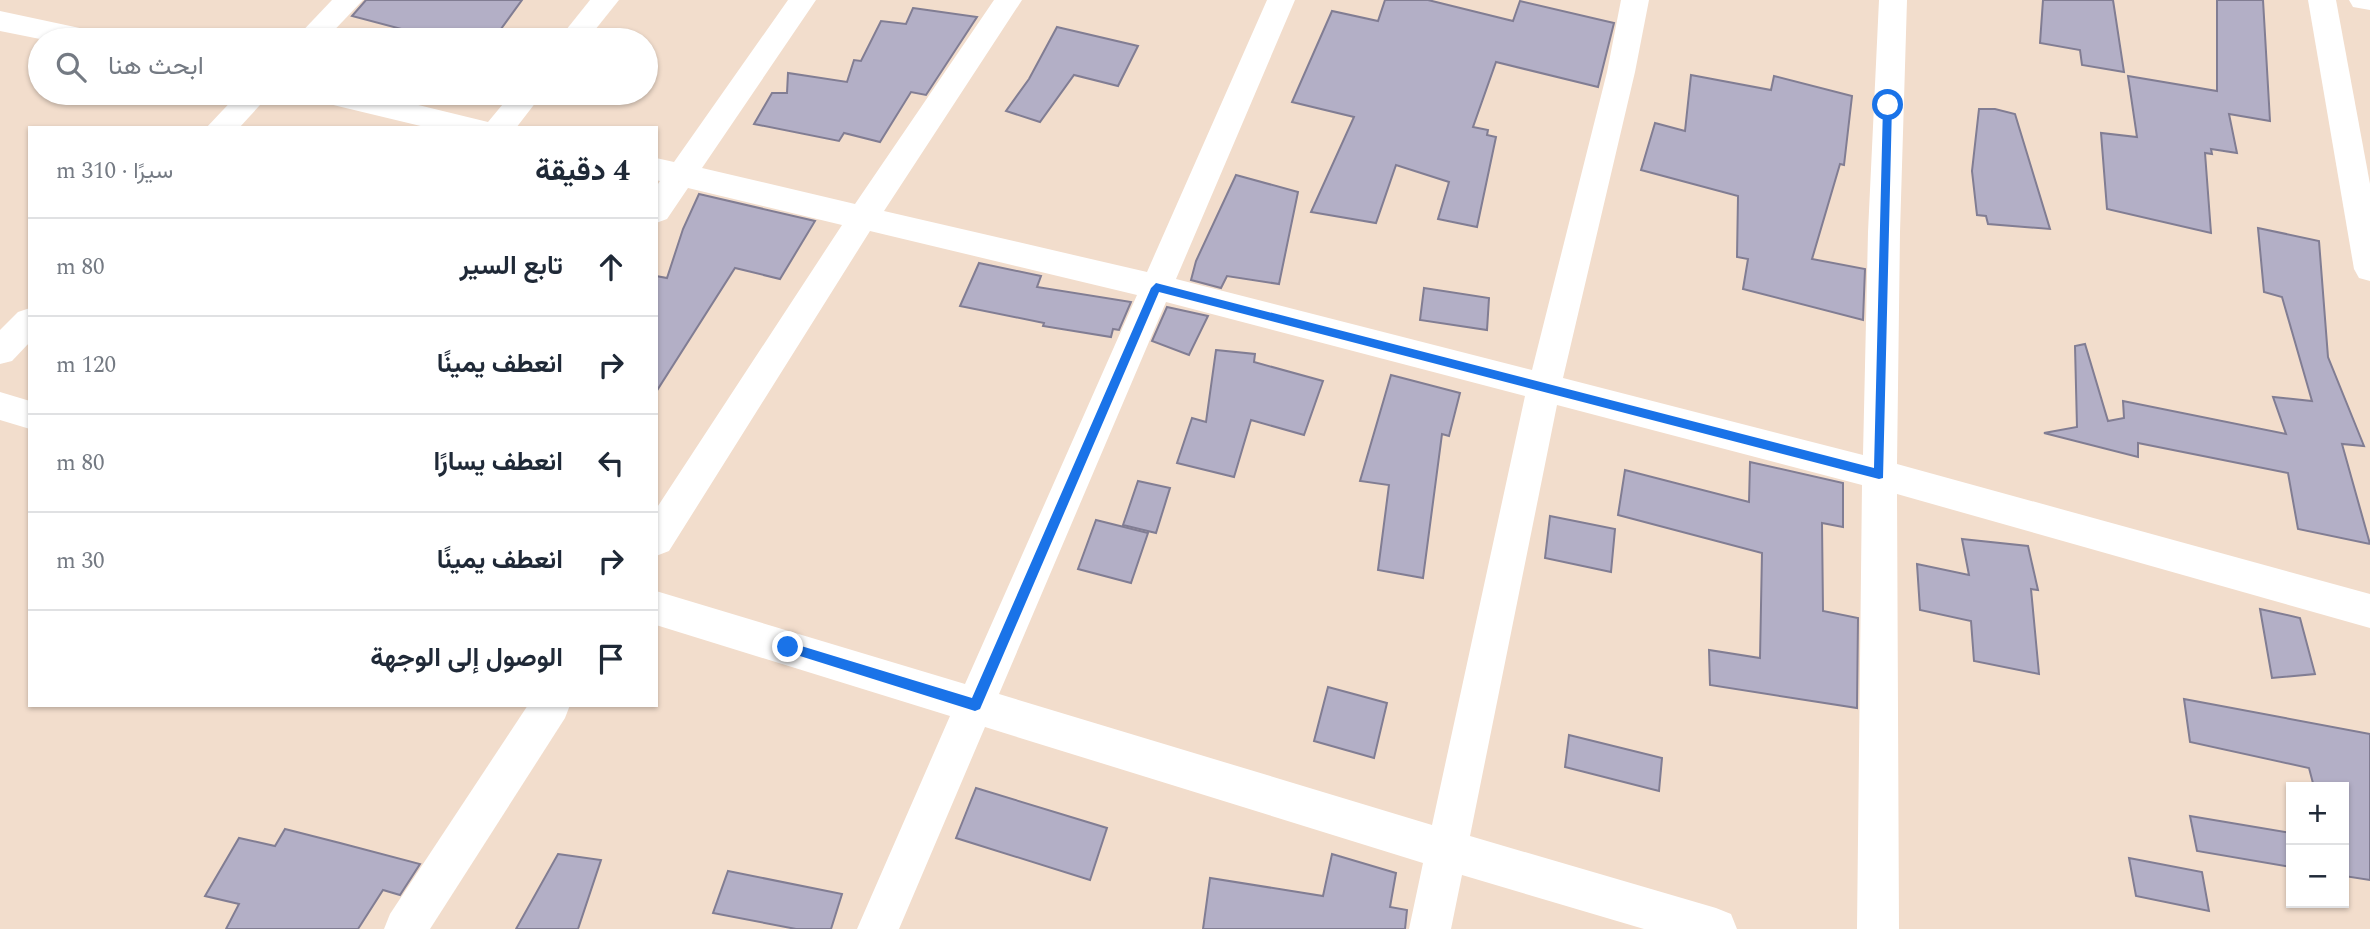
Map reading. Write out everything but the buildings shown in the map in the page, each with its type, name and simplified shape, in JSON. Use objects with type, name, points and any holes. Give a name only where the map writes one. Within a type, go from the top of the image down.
[{"type":"street","points":[[320,28],[349,0]]},
{"type":"street","points":[[582,28],[605,0]]},
{"type":"street","points":[[658,205],[669,172],[802,0]]},
{"type":"street","points":[[658,537],[863,217],[1009,0]]},
{"type":"street","points":[[878,929],[1281,0]]},
{"type":"street","points":[[1430,929],[1544,388],[1621,72],[1635,0]]},
{"type":"street","points":[[1878,929],[1879,474],[1893,0]]},
{"type":"street","points":[[2322,0],[2370,269]]},
{"type":"street","points":[[2363,0],[2370,1]]},
{"type":"street","points":[[0,21],[33,28]]},
{"type":"street","points":[[223,126],[244,105]]},
{"type":"street","points":[[377,105],[467,126]]},
{"type":"street","points":[[501,126],[518,105]]},
{"type":"street","points":[[669,172],[1156,288],[1879,474],[2370,611]]},
{"type":"street","points":[[0,351],[28,323]]},
{"type":"street","points":[[0,405],[28,414]]},
{"type":"street","points":[[658,609],[1447,850],[1716,929]]},
{"type":"street","points":[[405,929],[550,707]]},
{"type":"route","points":[[788,647],[975,705],[1156,288],[1879,474],[1888,105]]}]
